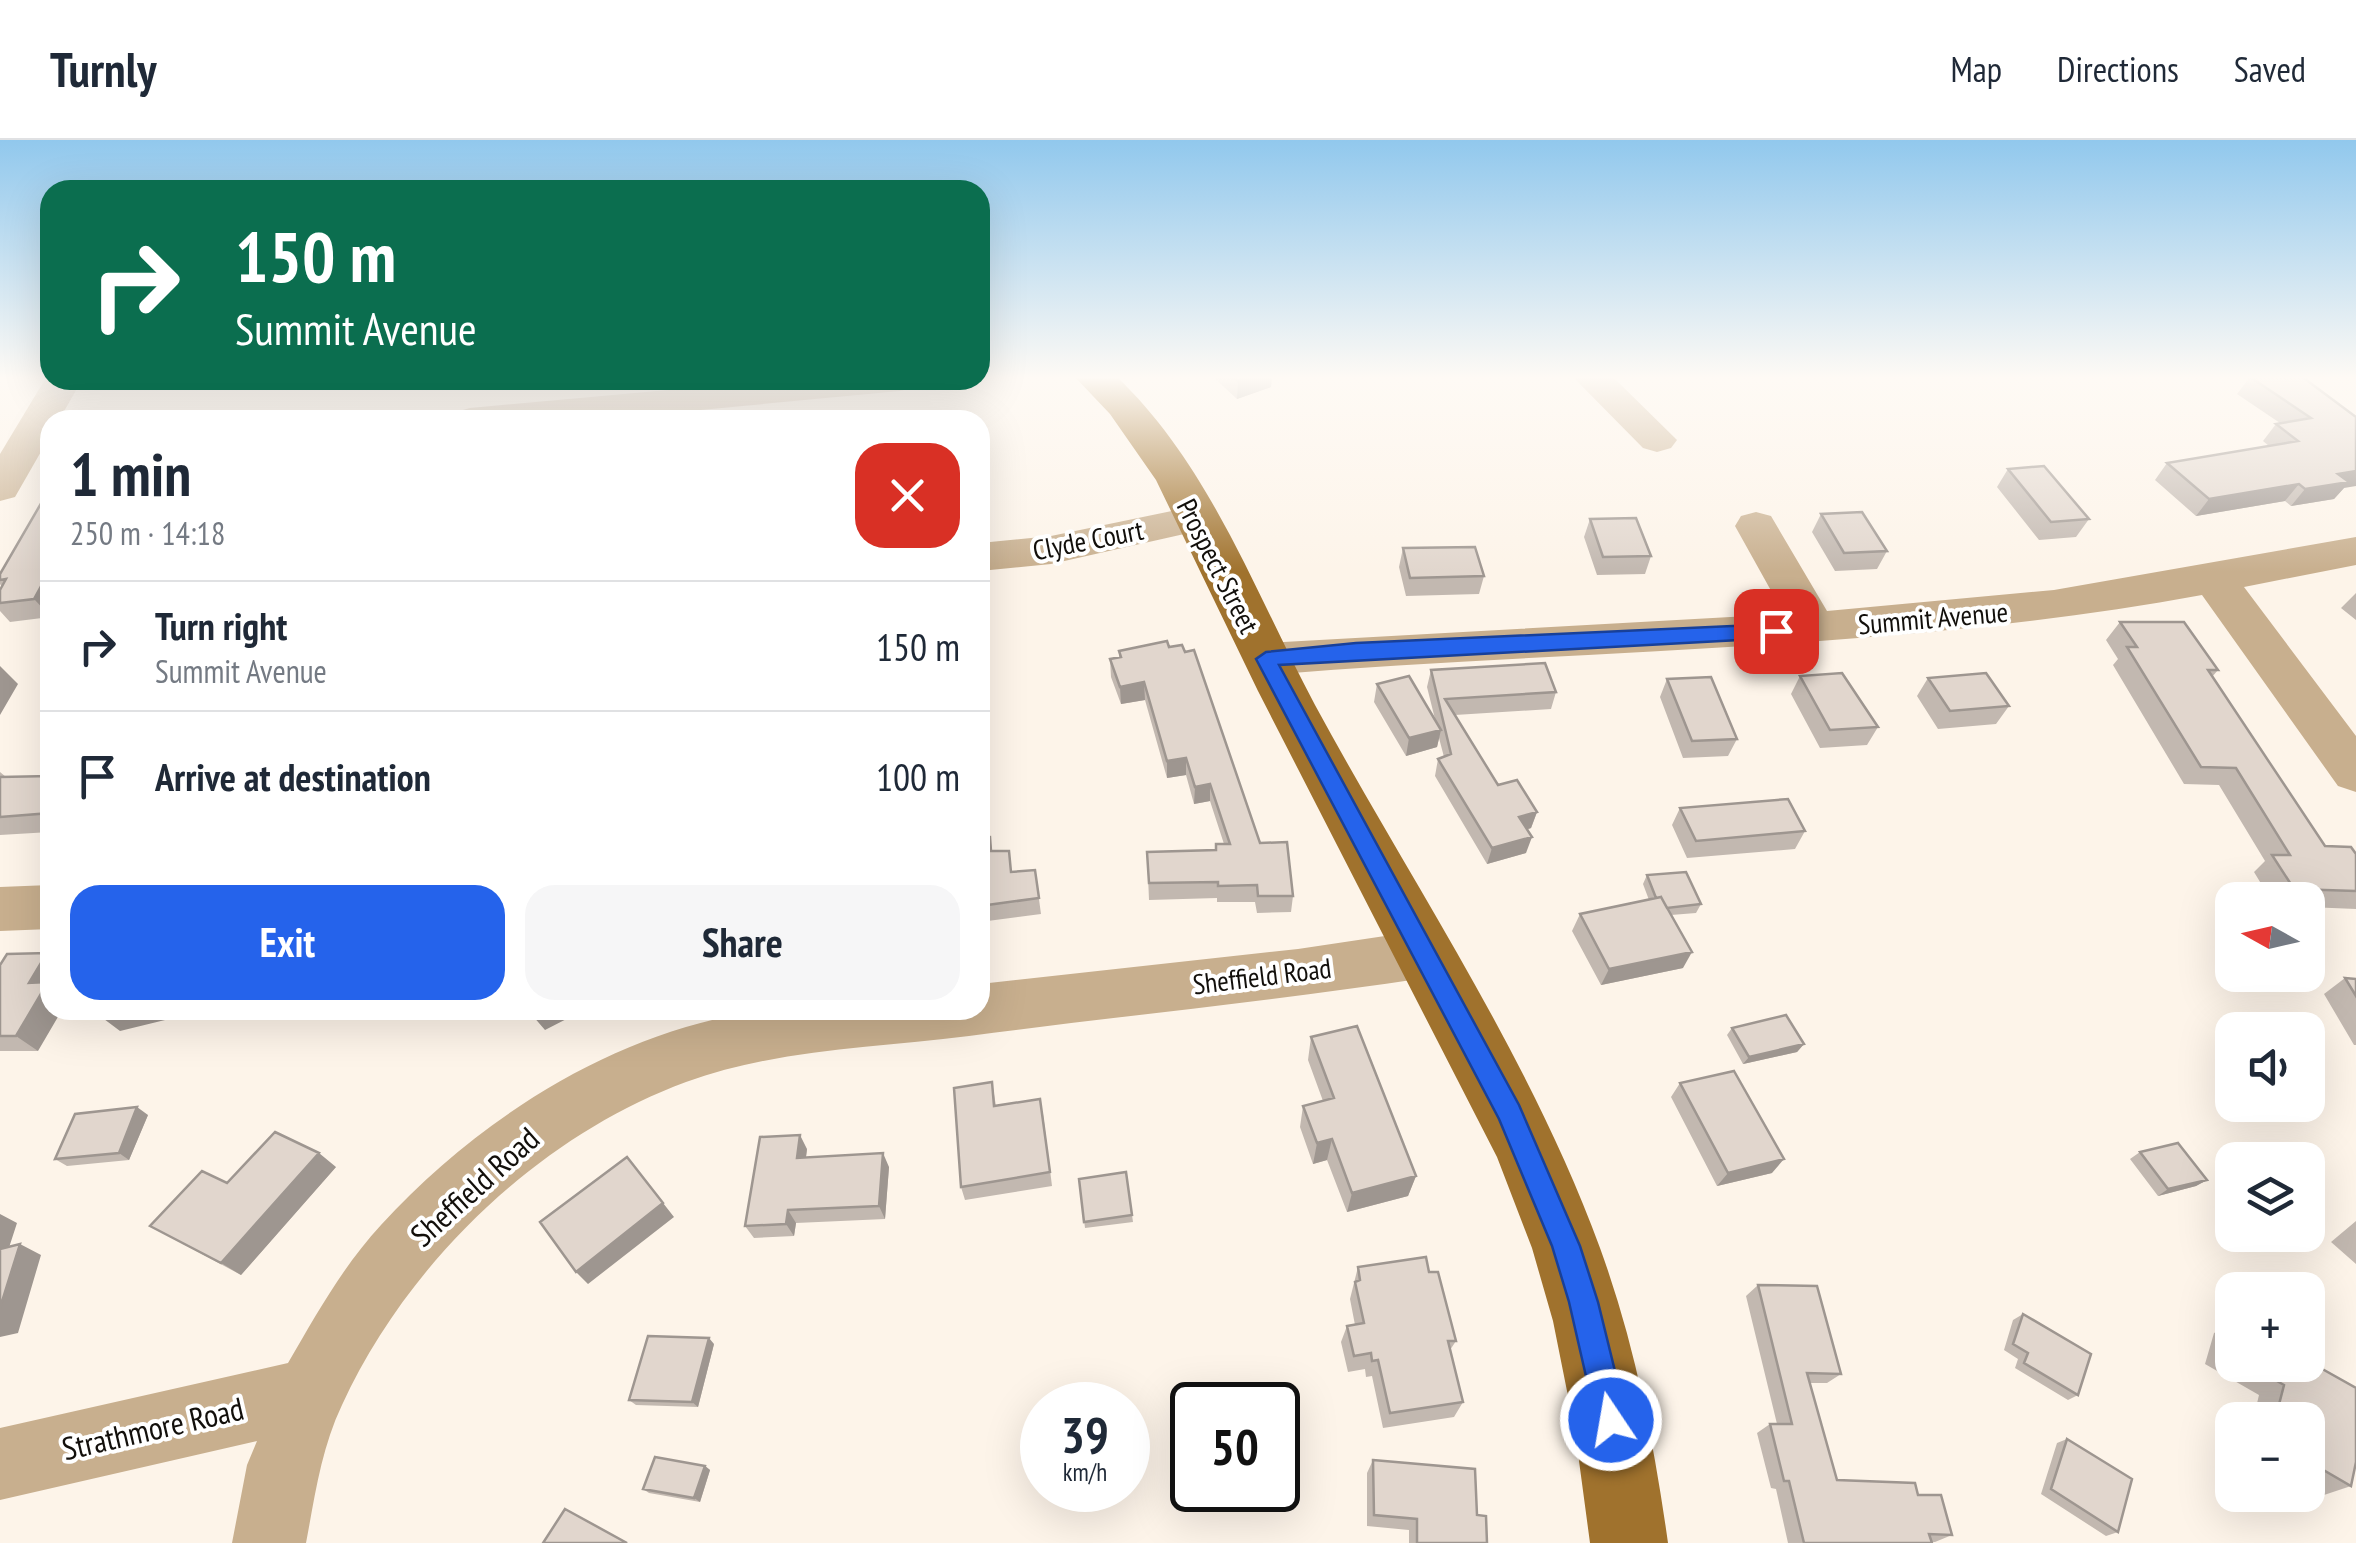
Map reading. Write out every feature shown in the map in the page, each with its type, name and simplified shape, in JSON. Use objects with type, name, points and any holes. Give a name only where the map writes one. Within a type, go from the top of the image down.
[{"type":"main road","name":"Prospect Street","points":[[1150,441],[1196,519],[1266,659],[1510,1114],[1566,1246],[1606,1394],[1630,1543]]},
{"type":"street","points":[[17,466],[30,441]]},
{"type":"street","name":"Clyde Court","points":[[990,556],[1051,550],[1196,519]]},
{"type":"street","points":[[1756,526],[1815,629]]},
{"type":"street","name":"Summit Avenue","points":[[1266,659],[1356,650],[1815,629],[2020,610],[2214,579],[2356,550]]},
{"type":"street","points":[[2214,579],[2356,772]]},
{"type":"street","points":[[0,909],[40,907]]},
{"type":"street","name":"Sheffield Road","points":[[990,1008],[1425,954]]},
{"type":"street","name":"Sheffield Road","points":[[269,1543],[285,1454],[307,1394],[364,1300],[442,1208],[534,1130],[600,1091],[672,1060],[738,1040],[878,1020]]},
{"type":"street","name":"Strathmore Road","points":[[0,1464],[307,1394]]},
{"type":"building","points":[[2295,441],[2356,441],[2356,471],[2338,474],[2349,482],[2305,489],[2299,484],[2209,499],[2167,463]]},
{"type":"building","points":[[2044,466],[2089,519],[2051,522],[2008,469]]},
{"type":"building","points":[[40,505],[40,588],[34,599],[0,603],[0,590],[6,579],[0,580]]},
{"type":"building","points":[[1862,512],[1887,551],[1844,553],[1821,514]]},
{"type":"building","points":[[1636,518],[1651,556],[1603,557],[1590,519]]},
{"type":"building","points":[[1475,547],[1484,576],[1410,578],[1403,548]]},
{"type":"building","points":[[2120,622],[2184,622],[2218,670],[2208,670],[2325,846],[2351,847],[2356,854],[2356,891],[2325,890],[2325,882],[2289,882],[2272,855],[2290,855],[2236,768],[2201,767],[2127,647],[2137,647]]},
{"type":"building","points":[[1167,641],[1169,647],[1182,645],[1185,652],[1194,650],[1260,843],[1287,842],[1293,896],[1258,896],[1257,885],[1149,883],[1147,852],[1216,850],[1216,844],[1230,844],[1210,784],[1195,787],[1186,758],[1167,761],[1144,682],[1120,687],[1110,659],[1121,657],[1119,651]]},
{"type":"building","points":[[1545,663],[1556,692],[1445,699],[1498,785],[1517,780],[1537,812],[1519,817],[1532,837],[1492,848],[1438,759],[1451,754],[1431,670]]},
{"type":"building","points":[[1842,673],[1878,727],[1830,730],[1800,676]]},
{"type":"building","points":[[1986,673],[2009,706],[1950,711],[1928,678]]},
{"type":"building","points":[[1409,676],[1441,730],[1409,738],[1377,684]]},
{"type":"building","points":[[1711,677],[1737,739],[1692,741],[1667,679]]},
{"type":"building","points":[[40,776],[40,814],[0,817],[0,777]]},
{"type":"building","points":[[1788,799],[1805,831],[1696,841],[1680,808]]},
{"type":"building","points":[[990,837],[991,851],[1009,851],[1011,872],[1035,870],[1039,898],[990,905]]},
{"type":"building","points":[[1686,872],[1701,904],[1667,908],[1661,897],[1656,898],[1647,875]]},
{"type":"building","points":[[1661,897],[1692,952],[1609,969],[1580,914]]},
{"type":"building","points":[[40,953],[40,965],[29,983],[40,982],[40,996],[16,1036],[0,1036],[0,965],[7,954]]},
{"type":"building","points":[[2345,978],[2356,979],[2356,996]]},
{"type":"building","points":[[1786,1015],[1804,1044],[1749,1057],[1732,1028]]},
{"type":"building","points":[[1357,1026],[1416,1176],[1352,1193],[1332,1139],[1317,1143],[1303,1106],[1334,1098],[1311,1037]]},
{"type":"building","points":[[1734,1071],[1784,1159],[1728,1173],[1680,1083]]},
{"type":"building","points":[[992,1082],[994,1106],[1040,1099],[1050,1172],[961,1187],[954,1088]]},
{"type":"building","points":[[137,1107],[119,1153],[55,1159],[75,1114]]},
{"type":"building","points":[[275,1132],[319,1153],[221,1263],[150,1226],[202,1171],[227,1183]]},
{"type":"building","points":[[800,1135],[797,1158],[883,1153],[879,1206],[788,1210],[786,1224],[745,1226],[760,1137]]},
{"type":"building","points":[[2178,1143],[2207,1180],[2168,1189],[2140,1152]]},
{"type":"building","points":[[627,1157],[663,1203],[576,1272],[540,1222]]},
{"type":"building","points":[[1126,1172],[1132,1215],[1084,1222],[1079,1179]]},
{"type":"building","points":[[20,1244],[0,1308],[0,1249]]},
{"type":"building","points":[[1426,1257],[1429,1272],[1438,1272],[1456,1341],[1448,1341],[1463,1402],[1390,1413],[1378,1360],[1372,1361],[1371,1353],[1354,1356],[1347,1326],[1364,1323],[1355,1282],[1360,1280],[1358,1267]]},
{"type":"building","points":[[1758,1285],[1817,1286],[1841,1374],[1807,1373],[1837,1480],[1915,1483],[1918,1495],[1941,1495],[1952,1535],[1929,1534],[1932,1543],[1804,1543],[1770,1424],[1792,1424]]},
{"type":"building","points":[[2023,1314],[2091,1354],[2078,1395],[2024,1363],[2028,1353],[2013,1344]]},
{"type":"building","points":[[648,1336],[709,1338],[692,1402],[629,1400]]},
{"type":"building","points":[[2325,1371],[2356,1388],[2356,1462],[2351,1486],[2325,1471],[2325,1402],[2280,1402],[2284,1385],[2279,1382],[2325,1382]]},
{"type":"building","points":[[2067,1439],[2132,1479],[2118,1532],[2051,1489]]},
{"type":"building","points":[[655,1457],[705,1466],[694,1498],[643,1489]]},
{"type":"building","points":[[1373,1460],[1475,1469],[1477,1515],[1486,1516],[1487,1543],[1417,1543],[1417,1519],[1374,1515]]},
{"type":"building","points":[[565,1509],[627,1543],[543,1543]]},
{"type":"route","points":[[1611,1420],[1584,1302],[1541,1182],[1510,1114],[1266,659],[1356,650],[1776,631]]}]
